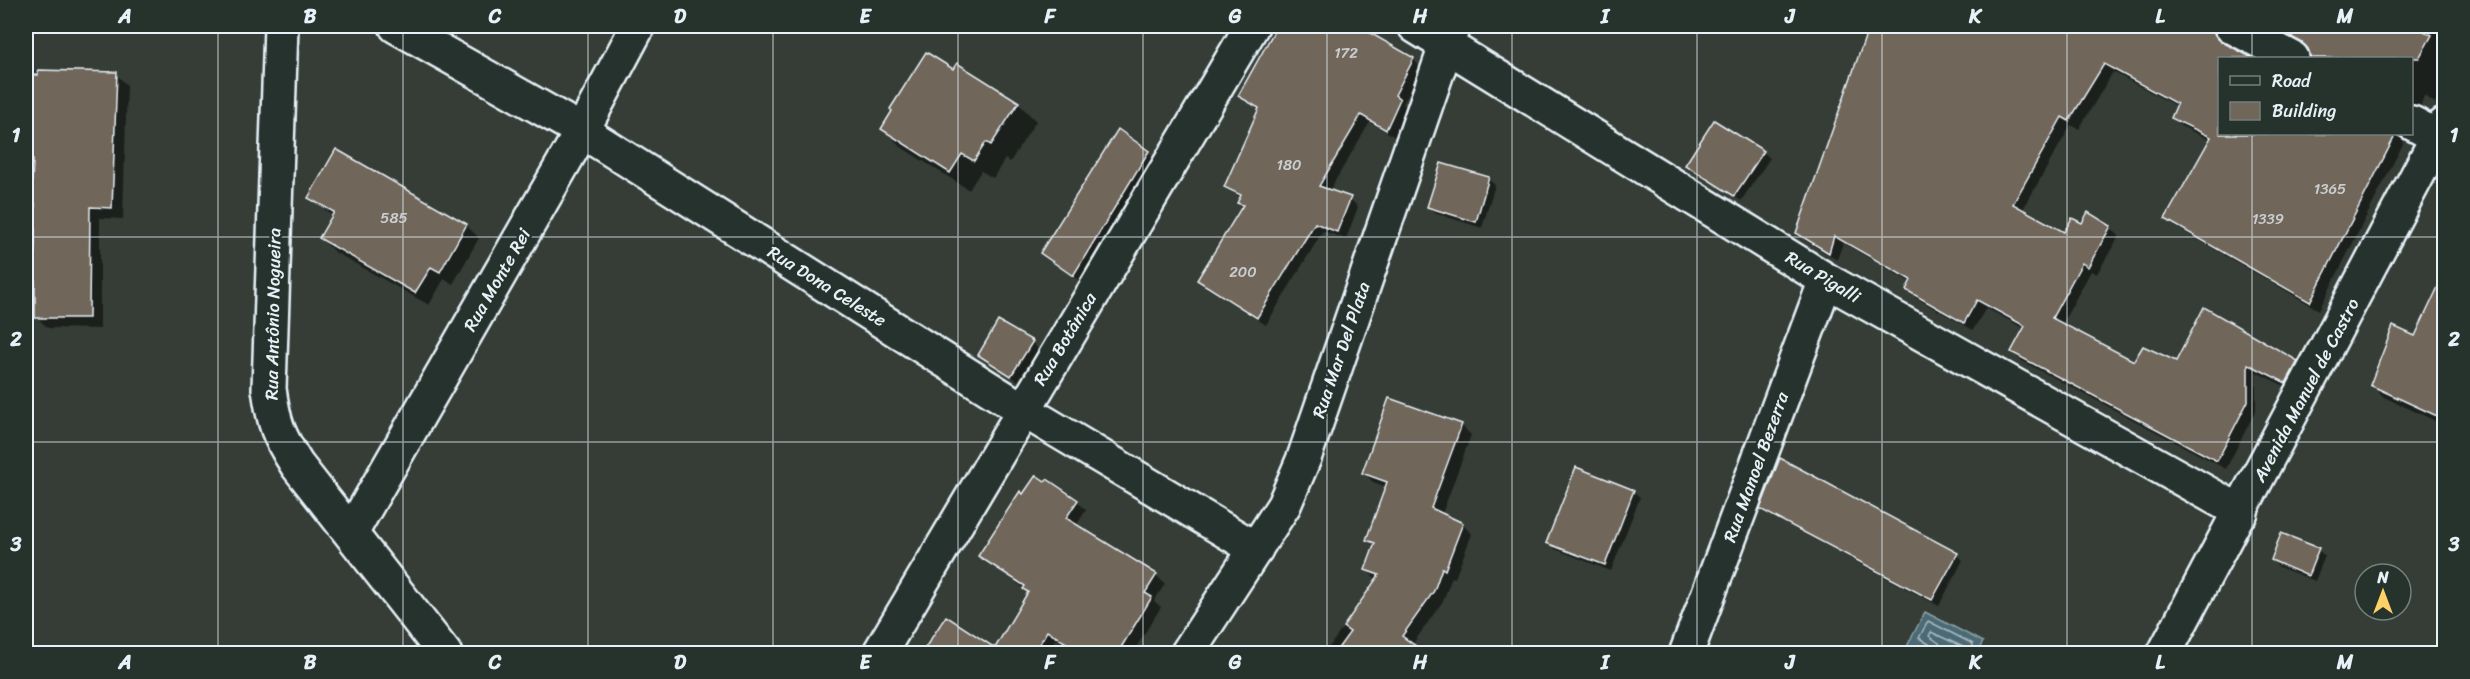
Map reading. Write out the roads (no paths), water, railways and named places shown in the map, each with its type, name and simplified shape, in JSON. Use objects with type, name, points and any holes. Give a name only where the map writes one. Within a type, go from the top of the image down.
[{"type":"street","name":"Rua Antônio Nogueira","points":[[281,26],[269,388],[272,417],[279,438],[297,465],[446,654]]},
{"type":"street","name":"Rua Dona Celeste","points":[[396,26],[582,131],[1023,410],[1256,549]]},
{"type":"street","name":"Rua Monte Rei","points":[[351,533],[582,131],[638,26]]},
{"type":"street","name":"Rua Botânica","points":[[879,654],[1252,26]]},
{"type":"street","name":"Rua Pigalli","points":[[1415,26],[1450,35],[1826,280],[2241,512]]},
{"type":"street","points":[[2231,26],[2290,57]]},
{"type":"street","name":"Rua Mar Del Plata","points":[[1187,654],[1284,505],[1304,458],[1450,35]]},
{"type":"street","name":"Avenida Manuel de Castro","points":[[2164,654],[2241,512],[2431,128]]},
{"type":"street","name":"Rua Manoel Bezerra","points":[[1686,654],[1826,280]]},
{"type":"water","points":[[1925,612],[1983,642],[1977,653],[1933,653],[1919,646],[1914,653],[1905,650]]}]
